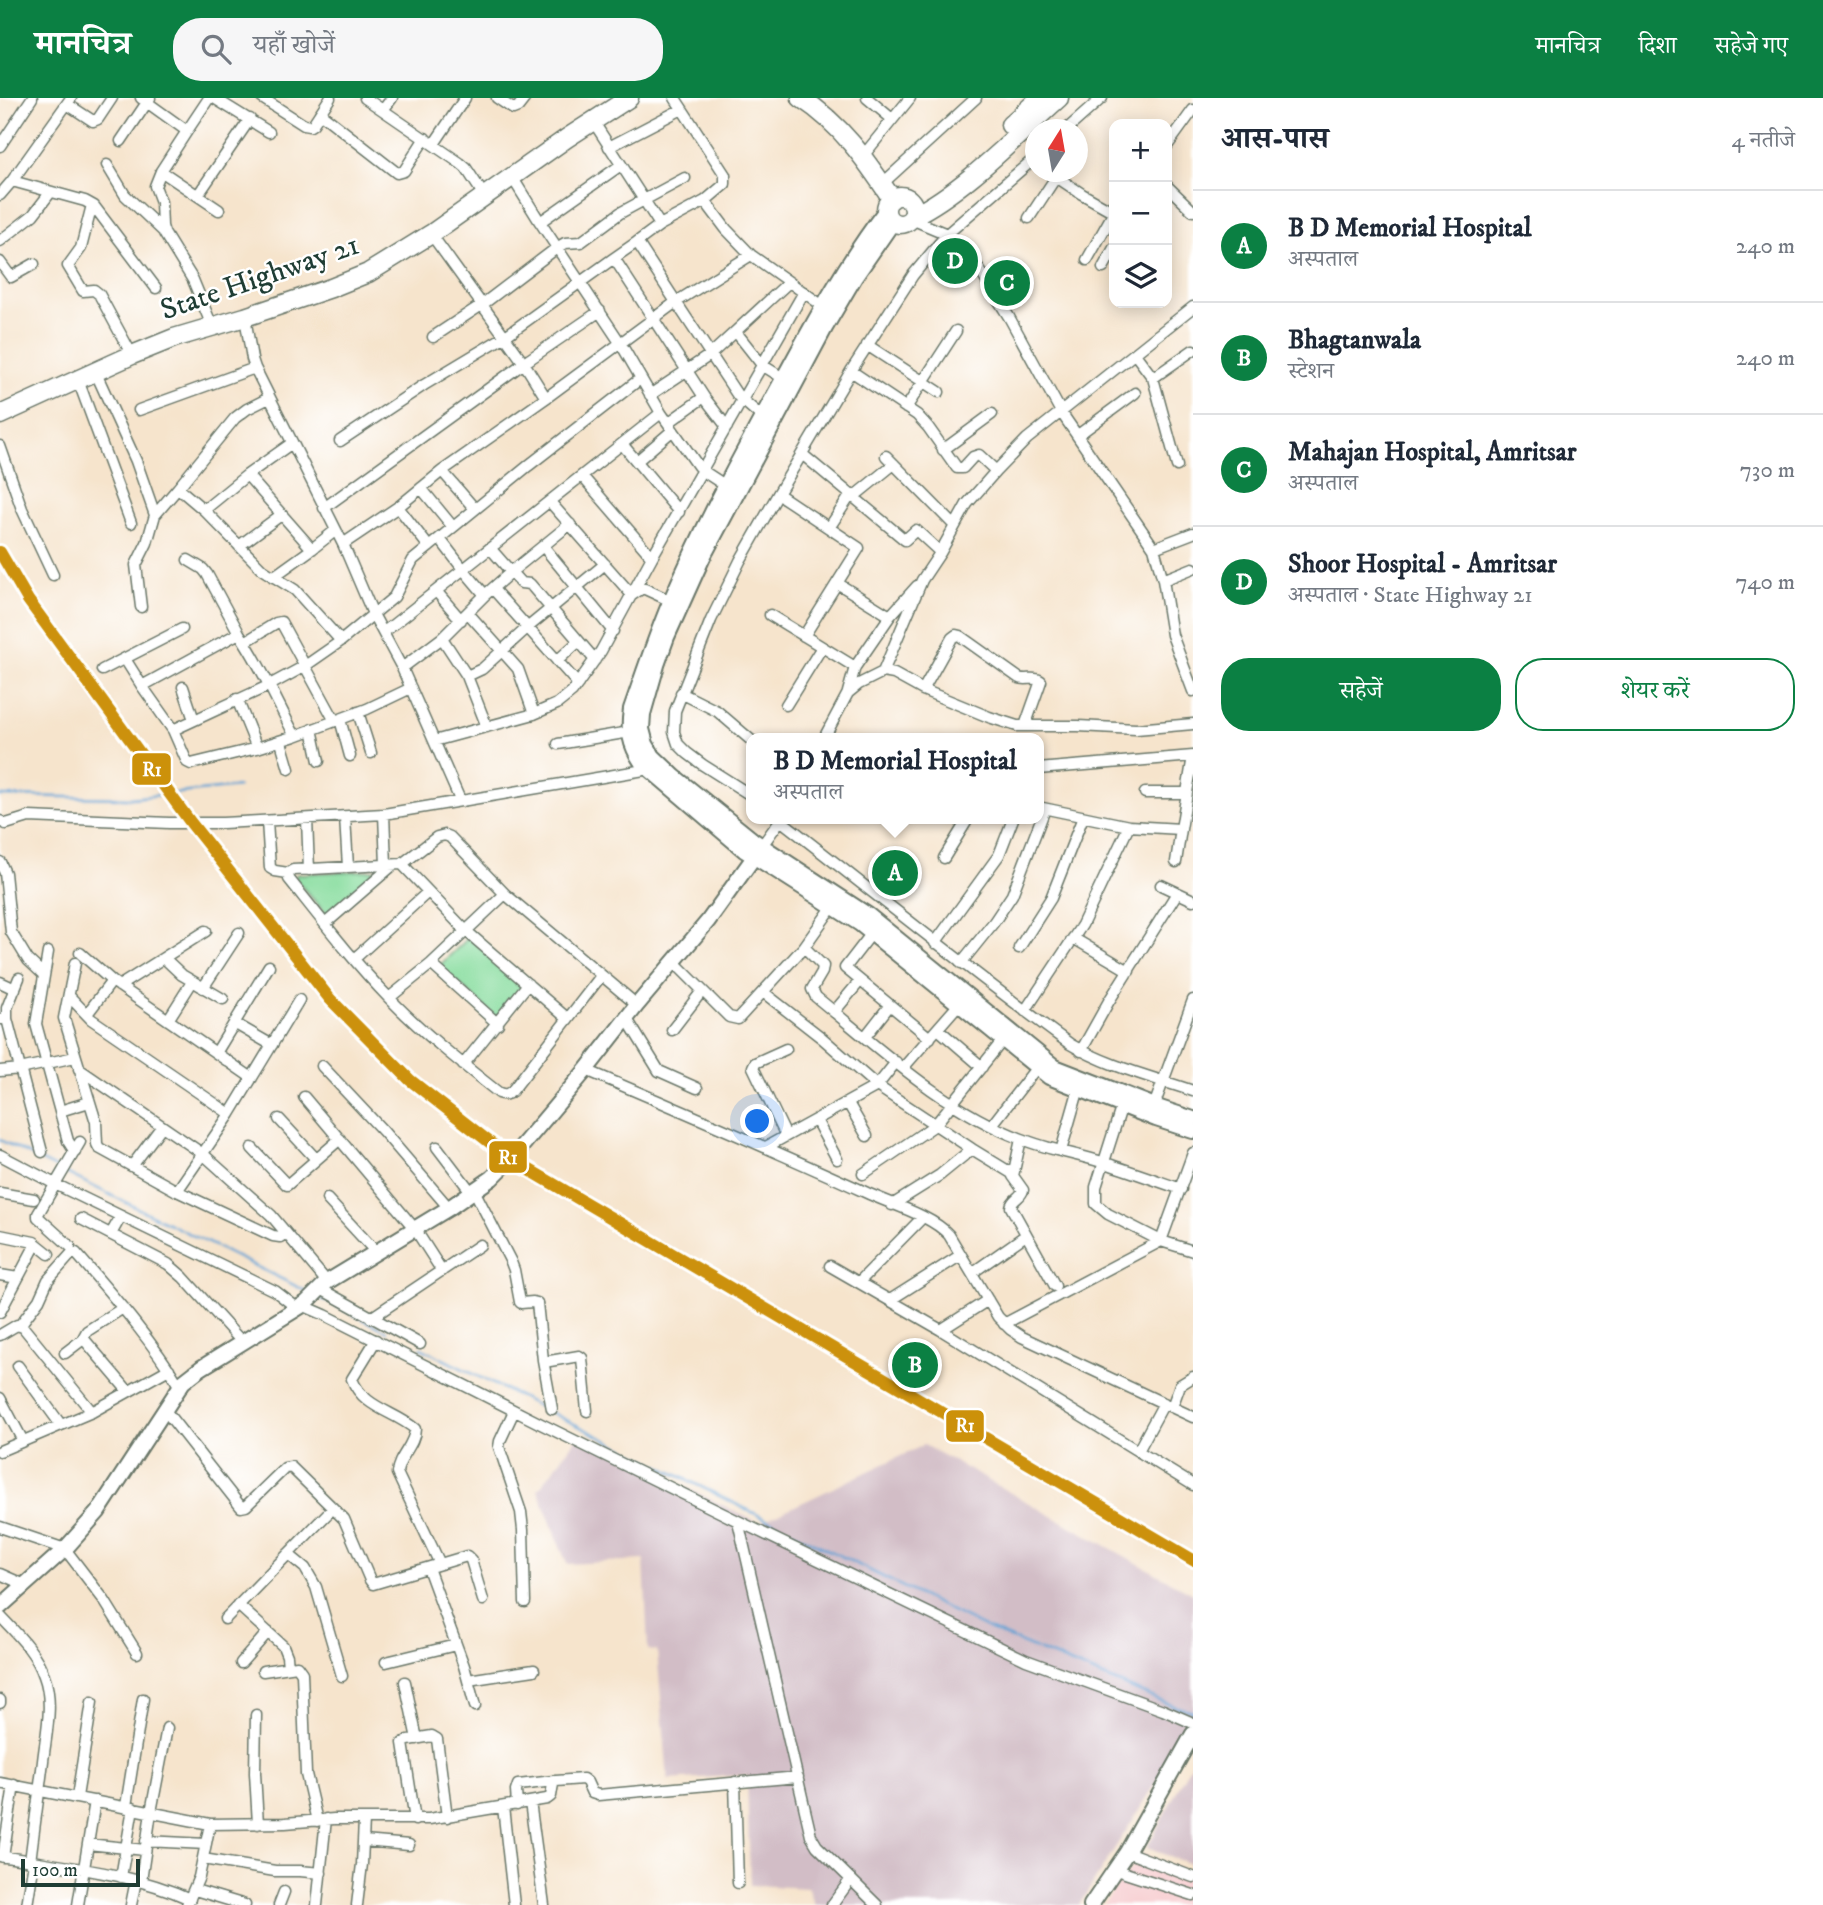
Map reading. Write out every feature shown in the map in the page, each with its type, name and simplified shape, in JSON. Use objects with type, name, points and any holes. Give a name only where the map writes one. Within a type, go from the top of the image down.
[{"type":"highway","points":[[801,98],[833,123],[863,156],[898,208]]},
{"type":"highway","points":[[898,208],[940,188],[1040,98]]},
{"type":"highway","points":[[898,208],[940,201],[1059,98]]},
{"type":"highway","name":"State Highway 21","points":[[0,415],[174,338],[245,317],[368,273],[431,234],[621,100]]},
{"type":"main road","points":[[898,208],[864,240],[823,306],[726,486],[670,601],[631,709],[631,744],[642,763],[744,850],[757,851],[868,915],[1055,1067],[1193,1119]]},
{"type":"main road","points":[[898,208],[825,328],[704,557],[667,637],[643,714],[642,729],[646,744],[653,756],[757,851],[872,933],[1049,1077],[1193,1131]]},
{"type":"main road","points":[[0,1607],[65,1549],[98,1512],[164,1409],[180,1387],[201,1368],[375,1251],[449,1208],[492,1178],[586,1070],[708,921],[757,851]]},
{"type":"main road","points":[[1091,1905],[1127,1852],[1193,1734]]},
{"type":"street","points":[[0,146],[33,98]]},
{"type":"street","points":[[0,195],[69,101],[93,121],[98,119],[112,98]]},
{"type":"street","points":[[164,233],[161,202],[155,186],[161,171],[211,98],[269,132]]},
{"type":"street","points":[[262,98],[307,126],[313,124],[330,98]]},
{"type":"street","points":[[365,98],[466,168],[485,197]]},
{"type":"street","points":[[383,110],[392,98]]},
{"type":"street","points":[[320,113],[397,173],[404,171],[465,98]]},
{"type":"street","points":[[497,98],[509,108],[516,109],[525,98]]},
{"type":"street","points":[[340,441],[424,385],[504,337],[660,225],[705,201],[723,187],[726,180],[675,98]]},
{"type":"street","points":[[867,98],[892,119]]},
{"type":"street","points":[[863,156],[910,98]]},
{"type":"street","points":[[976,98],[898,208],[947,234],[962,247],[983,274],[1061,412],[1154,548],[1163,580],[1172,635],[1193,689]]},
{"type":"street","points":[[1078,119],[1102,98]]},
{"type":"street","points":[[121,141],[146,100],[187,131]]},
{"type":"street","points":[[610,147],[682,109]]},
{"type":"street","points":[[1172,139],[1193,110]]},
{"type":"street","points":[[198,195],[250,119]]},
{"type":"street","points":[[593,121],[660,225]]},
{"type":"street","points":[[107,165],[125,195],[164,233],[192,279],[212,326]]},
{"type":"street","points":[[540,222],[621,165]]},
{"type":"street","points":[[746,791],[703,765],[678,744],[674,732],[675,710],[711,620],[778,494],[867,345],[913,275],[947,234],[1025,168]]},
{"type":"street","points":[[161,171],[219,210]]},
{"type":"street","points":[[512,177],[621,344],[661,413],[703,471],[726,486]]},
{"type":"street","points":[[433,337],[483,304],[558,247],[565,243],[581,242],[620,214],[685,178]]},
{"type":"street","points":[[12,181],[92,205],[156,288]]},
{"type":"street","points":[[1029,218],[1049,182]]},
{"type":"street","points":[[1065,182],[1109,209]]},
{"type":"street","points":[[1172,191],[1193,211]]},
{"type":"street","points":[[0,241],[33,215],[50,193]]},
{"type":"street","points":[[705,201],[726,229],[751,255],[823,306]]},
{"type":"street","points":[[92,205],[80,248],[68,266],[83,291],[94,290],[99,294],[132,355]]},
{"type":"street","points":[[1087,260],[1109,221]]},
{"type":"street","points":[[431,234],[483,304],[546,398]]},
{"type":"street","points":[[637,242],[742,401],[762,417]]},
{"type":"street","points":[[343,544],[398,507],[442,471],[676,302],[751,255]]},
{"type":"street","points":[[1103,268],[1109,257]]},
{"type":"street","points":[[614,258],[704,397],[727,427]]},
{"type":"street","points":[[0,262],[11,277],[34,264]]},
{"type":"street","points":[[650,396],[710,355],[789,282]]},
{"type":"street","points":[[434,741],[534,714],[565,699],[578,684],[613,631],[652,557],[804,292]]},
{"type":"street","points":[[827,733],[848,693],[855,667],[890,616],[922,580],[967,504],[1027,439],[1193,307]]},
{"type":"street","points":[[324,508],[600,311]]},
{"type":"street","points":[[245,317],[255,368],[343,544],[373,614],[402,668],[460,800]]},
{"type":"street","points":[[906,408],[956,331]]},
{"type":"street","points":[[736,332],[762,365],[783,378]]},
{"type":"street","points":[[867,345],[939,392]]},
{"type":"street","points":[[1135,354],[1153,378],[1177,466]]},
{"type":"street","points":[[1153,378],[1192,354]]},
{"type":"street","points":[[139,410],[255,368]]},
{"type":"street","points":[[95,371],[136,461],[155,515]]},
{"type":"street","points":[[851,371],[923,421],[954,466],[963,468],[979,455],[996,471]]},
{"type":"street","points":[[173,730],[268,686],[341,642],[394,597],[413,560],[640,379]]},
{"type":"street","points":[[78,380],[131,523]]},
{"type":"street","points":[[1078,435],[1135,393]]},
{"type":"street","points":[[637,461],[704,397]]},
{"type":"street","points":[[141,607],[136,565],[147,543],[155,515],[234,418],[269,398]]},
{"type":"street","points":[[384,632],[661,413]]},
{"type":"street","points":[[943,450],[992,414]]},
{"type":"street","points":[[204,510],[292,443]]},
{"type":"street","points":[[622,444],[679,512]]},
{"type":"street","points":[[0,446],[22,509],[53,575]]},
{"type":"street","points":[[802,454],[905,540],[916,530],[940,552]]},
{"type":"street","points":[[829,528],[851,497],[890,460],[954,525]]},
{"type":"street","points":[[442,471],[475,509]]},
{"type":"street","points":[[247,475],[312,549]]},
{"type":"street","points":[[582,476],[652,557]]},
{"type":"street","points":[[178,488],[204,510],[263,570],[295,590],[341,642]]},
{"type":"street","points":[[421,488],[453,527]]},
{"type":"street","points":[[778,494],[859,548],[804,636]]},
{"type":"street","points":[[550,502],[632,595]]},
{"type":"street","points":[[398,507],[429,547]]},
{"type":"street","points":[[239,546],[282,514]]},
{"type":"street","points":[[402,668],[442,638],[511,572],[570,524]]},
{"type":"street","points":[[273,577],[335,530]]},
{"type":"street","points":[[1154,548],[1193,533]]},
{"type":"street","points":[[440,539],[463,569],[527,628],[578,684]]},
{"type":"street","points":[[543,545],[613,631]]},
{"type":"street","points":[[490,548],[521,583],[530,584],[595,660]]},
{"type":"street","points":[[188,560],[207,574],[295,736]]},
{"type":"street","points":[[467,676],[482,669],[605,564]]},
{"type":"street","points":[[1163,580],[1193,568]]},
{"type":"street","points":[[883,673],[922,580]]},
{"type":"street","points":[[837,583],[890,616]]},
{"type":"street","points":[[632,595],[646,589],[670,601]]},
{"type":"street","points":[[436,591],[502,651],[521,674],[534,714]]},
{"type":"street","points":[[770,615],[855,667]]},
{"type":"street","points":[[142,686],[242,637],[281,622],[337,720],[350,757]]},
{"type":"street","points":[[102,670],[182,629]]},
{"type":"street","points":[[923,690],[952,638],[960,636],[1019,677],[1025,680],[1037,678],[1041,681],[1025,726]]},
{"type":"street","points":[[442,638],[467,676],[487,727]]},
{"type":"street","points":[[557,661],[579,641]]},
{"type":"street","points":[[786,705],[822,647]]},
{"type":"street","points":[[125,659],[173,730],[187,762],[191,764],[281,742],[411,688]]},
{"type":"street","points":[[848,693],[859,684],[883,673],[894,674],[923,690],[1009,724],[1136,729],[1193,724]]},
{"type":"street","points":[[183,687],[194,720]]},
{"type":"street","points":[[681,693],[716,711],[746,737]]},
{"type":"street","points":[[237,699],[257,748]]},
{"type":"street","points":[[358,712],[371,753]]},
{"type":"street","points":[[312,729],[319,761]]},
{"type":"street","points":[[558,744],[630,732]]},
{"type":"street","points":[[281,742],[289,769]]},
{"type":"street","points":[[1044,768],[1193,756],[1175,862]]},
{"type":"street","points":[[0,834],[3,822],[29,817],[169,823],[267,821],[384,814],[650,769]]},
{"type":"street","points":[[1145,793],[1187,793]]},
{"type":"street","points":[[1044,808],[1129,827],[1181,829]]},
{"type":"street","points":[[384,814],[394,864],[568,1019]]},
{"type":"street","points":[[345,817],[348,867]]},
{"type":"street","points":[[1019,948],[1051,898],[1083,817]]},
{"type":"street","points":[[307,819],[309,870]]},
{"type":"street","points":[[267,821],[270,868],[275,871],[288,873],[293,870],[394,864]]},
{"type":"street","points":[[757,851],[776,824]]},
{"type":"street","points":[[786,824],[961,963],[1082,1051],[1193,1091]]},
{"type":"street","points":[[944,858],[965,824]]},
{"type":"street","points":[[935,943],[999,855],[1011,824]]},
{"type":"street","points":[[961,963],[1012,895],[1036,824]]},
{"type":"street","points":[[1024,1011],[1087,914],[1129,827]]},
{"type":"street","points":[[325,924],[394,864],[437,837],[445,835],[505,894],[637,1005]]},
{"type":"street","points":[[0,862],[5,873],[11,932],[28,960],[44,975]]},
{"type":"street","points":[[288,873],[289,879],[354,960],[389,998],[463,1065],[499,1093],[508,1094],[512,1091],[601,976]]},
{"type":"street","points":[[1161,885],[1193,900]]},
{"type":"street","points":[[354,960],[428,892]]},
{"type":"street","points":[[1082,1051],[1102,1013],[1177,893]]},
{"type":"street","points":[[389,998],[431,964],[505,894]]},
{"type":"street","points":[[674,962],[729,1017],[733,1019],[743,1016],[804,947],[833,906]]},
{"type":"street","points":[[87,1014],[115,983],[164,958],[206,931]]},
{"type":"street","points":[[204,988],[239,933]]},
{"type":"street","points":[[872,933],[845,966],[846,969],[930,1038]]},
{"type":"street","points":[[1073,937],[1129,971]]},
{"type":"street","points":[[804,947],[822,965],[822,972],[812,989],[813,993],[900,1065],[953,1104],[1021,1139],[1181,1189]]},
{"type":"street","points":[[48,952],[36,1018],[37,1029],[68,1141],[75,1152]]},
{"type":"street","points":[[252,1078],[78,958],[64,1018],[96,1125],[97,1144],[102,1150],[177,1191],[273,1236],[280,1237],[286,1233]]},
{"type":"street","points":[[164,958],[192,982],[223,999]]},
{"type":"street","points":[[431,964],[498,1024]]},
{"type":"street","points":[[216,1053],[269,966]]},
{"type":"street","points":[[834,1012],[860,981]]},
{"type":"street","points":[[0,982],[17,983],[4,1019],[42,1152]]},
{"type":"street","points":[[168,1020],[192,982]]},
{"type":"street","points":[[463,1065],[527,985]]},
{"type":"street","points":[[672,1030],[702,990]]},
{"type":"street","points":[[763,992],[877,1086],[1013,1174]]},
{"type":"street","points":[[69,996],[97,1023],[230,1114]]},
{"type":"street","points":[[177,1191],[230,1114],[299,1000]]},
{"type":"street","points":[[1154,1105],[1190,1017],[1193,1000]]},
{"type":"street","points":[[766,1147],[877,1086],[930,1038],[959,1004]]},
{"type":"street","points":[[865,1037],[890,1005]]},
{"type":"street","points":[[627,1019],[659,1071],[697,1088]]},
{"type":"street","points":[[234,1023],[272,1045]]},
{"type":"street","points":[[937,1029],[982,1067]]},
{"type":"street","points":[[863,1174],[935,1125],[1003,1040]]},
{"type":"street","points":[[786,1049],[755,1063],[753,1067],[786,1136]]},
{"type":"street","points":[[0,1071],[75,1057]]},
{"type":"street","points":[[322,1066],[383,1131],[449,1208]]},
{"type":"street","points":[[992,1125],[1037,1067]]},
{"type":"street","points":[[79,1069],[203,1154],[260,1204],[286,1233],[311,1296],[376,1340],[514,1411],[1026,1660],[1193,1723]]},
{"type":"street","points":[[586,1070],[766,1147],[942,1227],[1004,1324],[1023,1337],[1193,1417]]},
{"type":"street","points":[[1061,1151],[1079,1088]]},
{"type":"street","points":[[304,1097],[415,1229],[442,1271]]},
{"type":"street","points":[[60,1111],[89,1102]]},
{"type":"street","points":[[848,1103],[867,1136]]},
{"type":"street","points":[[1122,1105],[1096,1187],[1097,1204],[1108,1214],[1161,1241],[1193,1251]]},
{"type":"street","points":[[279,1119],[316,1159]]},
{"type":"street","points":[[816,1120],[837,1159]]},
{"type":"street","points":[[132,1166],[162,1126]]},
{"type":"street","points":[[252,1148],[287,1185],[340,1139]]},
{"type":"street","points":[[1021,1139],[1013,1178],[1023,1190],[1011,1207],[1055,1286]]},
{"type":"street","points":[[70,1246],[38,1217],[80,1142]]},
{"type":"street","points":[[437,1147],[473,1193],[511,1262],[520,1302],[537,1303],[552,1409]]},
{"type":"street","points":[[892,1205],[940,1175],[972,1149]]},
{"type":"street","points":[[1004,1324],[1161,1241],[1191,1166],[1193,1153]]},
{"type":"street","points":[[0,1155],[275,1291],[311,1296],[371,1318],[420,1344]]},
{"type":"street","points":[[0,1193],[34,1199]]},
{"type":"street","points":[[327,1199],[375,1251]]},
{"type":"street","points":[[111,1234],[121,1216]]},
{"type":"street","points":[[859,1282],[923,1217]]},
{"type":"street","points":[[81,1219],[167,1264],[183,1277],[242,1342]]},
{"type":"street","points":[[0,1235],[36,1244],[49,1254]]},
{"type":"street","points":[[972,1273],[1026,1235]]},
{"type":"street","points":[[0,1312],[36,1244]]},
{"type":"street","points":[[371,1318],[480,1245]]},
{"type":"street","points":[[0,1335],[20,1325],[39,1300],[48,1280],[72,1253],[76,1254],[123,1308],[180,1387]]},
{"type":"street","points":[[890,1300],[961,1255]]},
{"type":"street","points":[[830,1266],[941,1330],[1193,1485]]},
{"type":"street","points":[[0,1275],[18,1278]]},
{"type":"street","points":[[941,1330],[988,1300]]},
{"type":"street","points":[[65,1353],[83,1338],[87,1331],[123,1308]]},
{"type":"street","points":[[20,1325],[92,1412]]},
{"type":"street","points":[[83,1338],[128,1391]]},
{"type":"street","points":[[376,1340],[353,1376],[352,1382],[370,1403],[415,1429],[415,1436],[399,1464],[397,1473],[440,1564]]},
{"type":"street","points":[[544,1362],[581,1357],[587,1411]]},
{"type":"street","points":[[18,1366],[61,1425]]},
{"type":"street","points":[[0,1451],[92,1412],[169,1369]]},
{"type":"street","points":[[1138,1451],[1180,1385],[1193,1377]]},
{"type":"street","points":[[0,1398],[23,1441]]},
{"type":"street","points":[[164,1409],[241,1507],[246,1506],[288,1467],[294,1469],[347,1523],[373,1584],[469,1557],[483,1600]]},
{"type":"street","points":[[514,1411],[499,1447],[521,1512],[525,1602]]},
{"type":"street","points":[[225,1619],[332,1509]]},
{"type":"street","points":[[738,1521],[808,1829],[814,1842],[877,1905]]},
{"type":"street","points":[[0,1527],[65,1549],[104,1600],[138,1653]]},
{"type":"street","points":[[288,1554],[305,1569],[316,1587],[342,1676]]},
{"type":"street","points":[[428,1568],[475,1706]]},
{"type":"street","points":[[0,1574],[25,1585]]},
{"type":"street","points":[[238,1605],[286,1650],[288,1667]]},
{"type":"street","points":[[0,1616],[26,1644],[45,1677],[48,1692],[49,1709],[27,1905]]},
{"type":"street","points":[[241,1663],[268,1632]]},
{"type":"street","points":[[386,1662],[456,1645]]},
{"type":"street","points":[[263,1671],[297,1666],[302,1673],[306,1768],[322,1820],[321,1874],[317,1905]]},
{"type":"street","points":[[468,1680],[534,1670]]},
{"type":"street","points":[[405,1682],[416,1739]]},
{"type":"street","points":[[121,1877],[143,1699]]},
{"type":"street","points":[[77,1797],[92,1702]]},
{"type":"street","points":[[256,1715],[258,1824]]},
{"type":"street","points":[[131,1905],[146,1845],[167,1728]]},
{"type":"street","points":[[415,1820],[402,1746],[404,1741],[432,1736],[437,1739],[447,1817]]},
{"type":"street","points":[[517,1805],[518,1785],[583,1779],[592,1793],[598,1795],[798,1777]]},
{"type":"street","points":[[0,1783],[210,1824],[258,1824],[447,1817],[550,1798],[554,1782]]},
{"type":"street","points":[[735,1783],[738,1884]]},
{"type":"street","points":[[14,1785],[1,1856],[121,1877],[165,1888],[190,1898],[245,1905]]},
{"type":"street","points":[[78,1905],[94,1801]]},
{"type":"street","points":[[530,1802],[544,1905]]},
{"type":"street","points":[[503,1807],[514,1905]]},
{"type":"street","points":[[356,1905],[364,1820]]},
{"type":"street","points":[[190,1898],[200,1877],[210,1824]]},
{"type":"street","points":[[363,1841],[409,1845]]},
{"type":"street","points":[[88,1844],[126,1848],[206,1844]]},
{"type":"street","points":[[1116,1870],[1189,1894],[1192,1876],[1127,1852]]},
{"type":"street","points":[[203,1859],[275,1871],[321,1874]]},
{"type":"street","points":[[832,1905],[851,1880]]},
{"type":"street","points":[[279,1905],[284,1892]]},
{"type":"shaded area","points":[[579,1435],[759,1523],[924,1445],[1193,1594],[1193,1716],[1153,1788],[1079,1905],[815,1905],[808,1888],[750,1885],[747,1775],[668,1780],[657,1651],[648,1650],[644,1560],[567,1564],[538,1490]]},
{"type":"shaded area","points":[[1193,1760],[1193,1865],[1147,1848]]},
{"type":"shaded area","points":[[1142,1854],[1193,1873],[1193,1905],[1103,1905]]},
{"type":"green space","points":[[374,870],[376,874],[328,916],[295,879],[297,874]]},
{"type":"green space","points":[[469,937],[525,983],[497,1018],[439,966]]},
{"type":"waterway","points":[[0,796],[131,798],[238,787]]},
{"type":"waterway","points":[[0,1140],[60,1170]]},
{"type":"waterway","points":[[66,1173],[308,1292]]},
{"type":"waterway","points":[[320,1298],[387,1331]]},
{"type":"waterway","points":[[421,1348],[988,1629],[1176,1707],[1193,1711]]},
{"type":"transit line","name":"R1","points":[[0,552],[28,600],[191,823],[330,999],[410,1080],[511,1159],[1193,1560]]},
{"type":"place","name":"Shoor Hospital - Amritsar","points":[[955,261]]},
{"type":"place","name":"Mahajan Hospital, Amritsar","points":[[1007,283]]},
{"type":"place","name":"B D Memorial Hospital","points":[[895,873]]},
{"type":"place","name":"Bhagtanwala","points":[[915,1365]]}]
